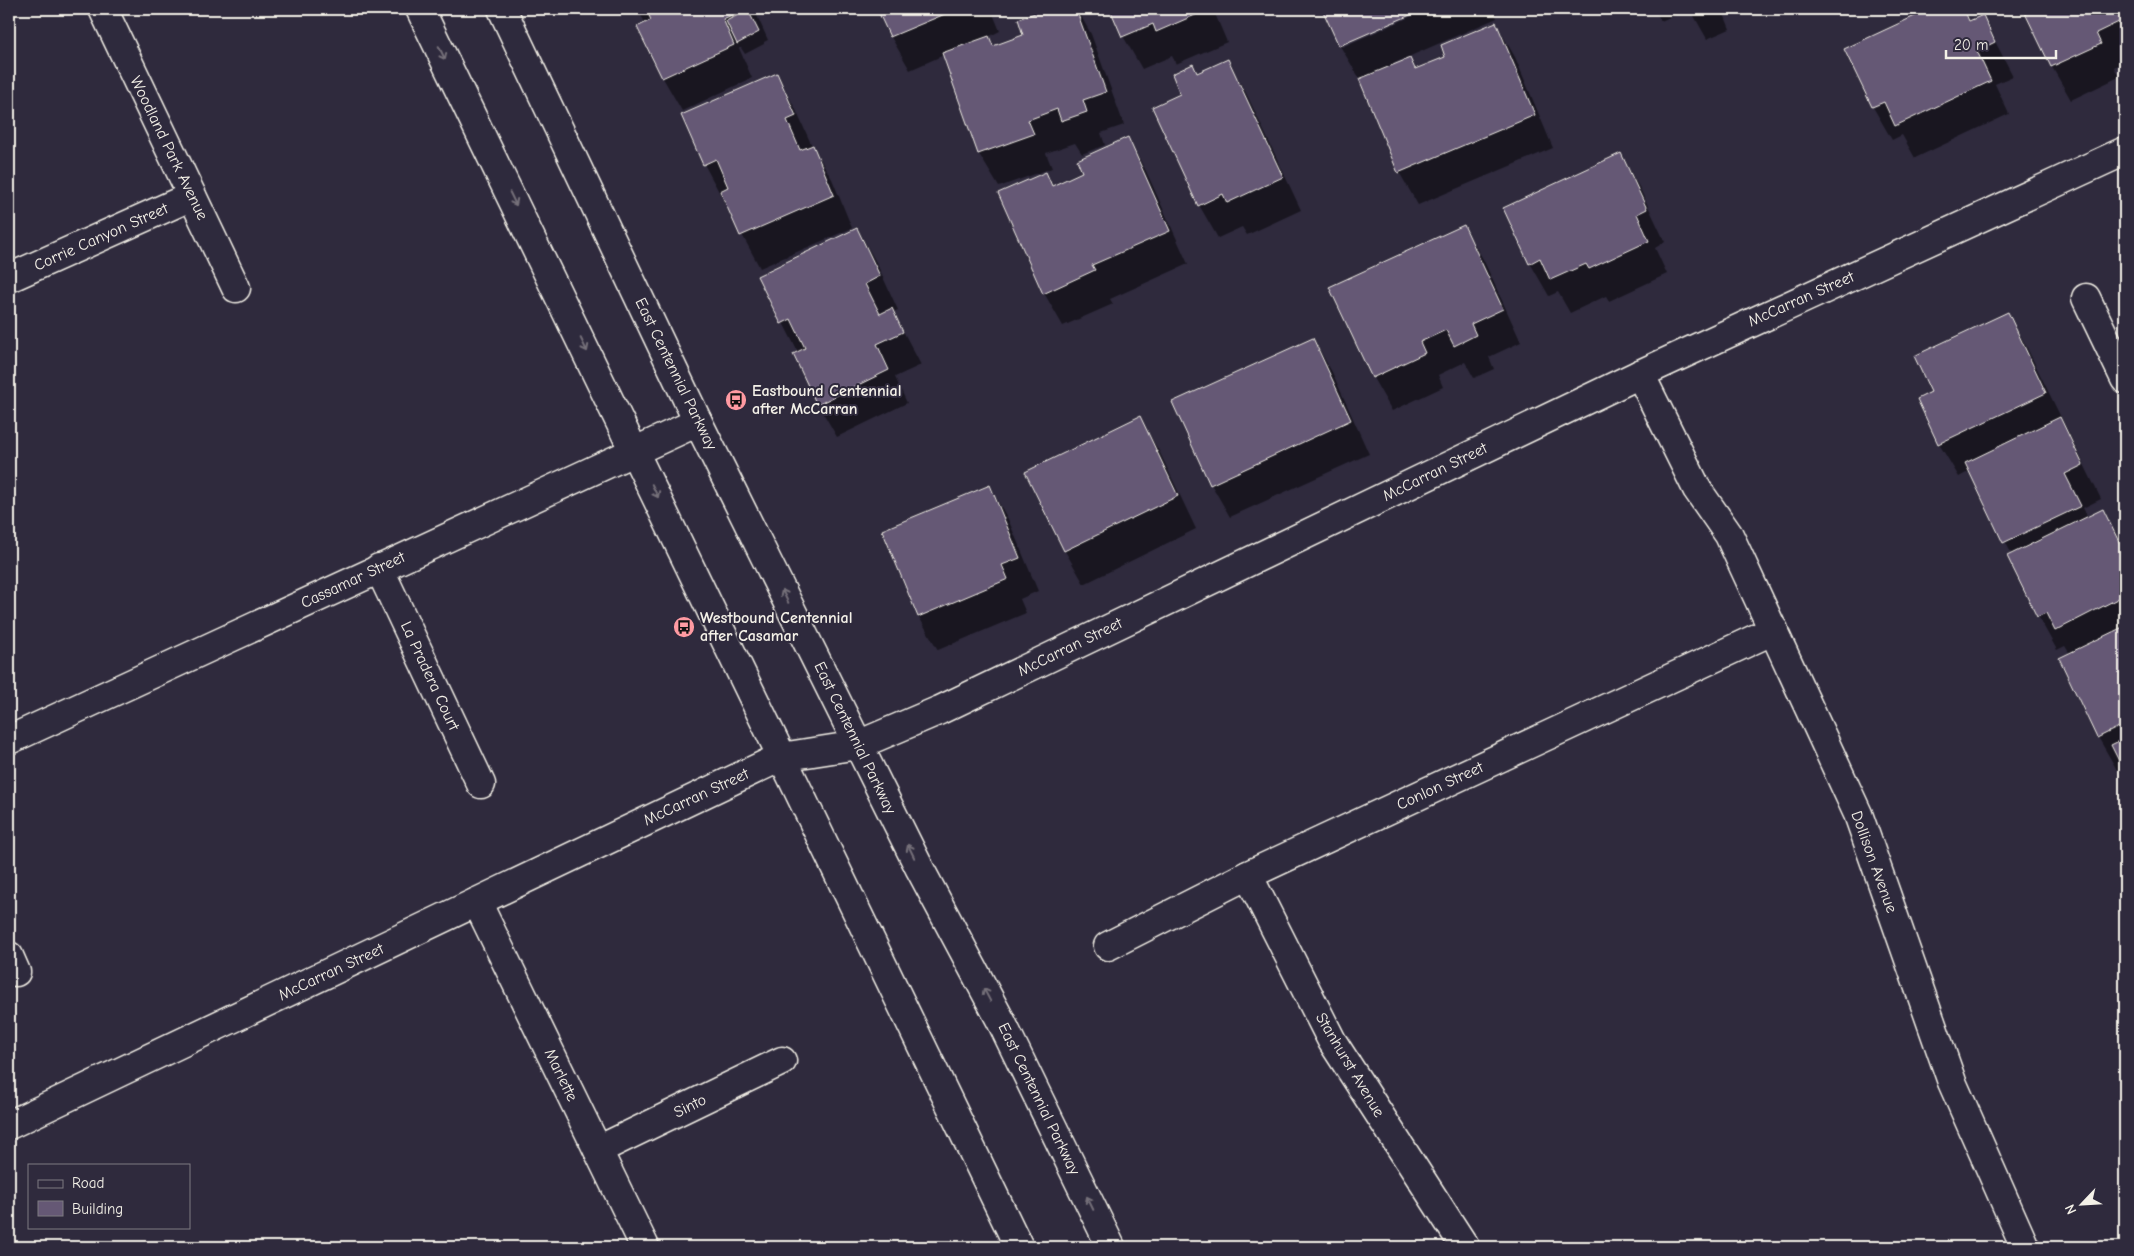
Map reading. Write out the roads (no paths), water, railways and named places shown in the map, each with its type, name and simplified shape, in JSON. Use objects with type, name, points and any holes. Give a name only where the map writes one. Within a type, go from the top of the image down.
[{"type":"street","name":"Woodland Park Avenue","points":[[103,9],[236,288]]},
{"type":"street","points":[[420,9],[636,451],[781,757],[1019,1247]]},
{"type":"street","name":"East Centennial Parkway","points":[[502,9],[698,422],[920,869],[1001,1021],[1111,1247]]},
{"type":"street","name":"McCarran Street","points":[[9,1125],[781,757],[858,745],[940,710],[1640,374],[2125,151]]},
{"type":"street","name":"Corrie Canyon Street","points":[[9,278],[192,196]]},
{"type":"street","points":[[2086,298],[2125,379]]},
{"type":"street","name":"Dollison Avenue","points":[[1640,374],[1697,489],[1728,535],[1774,630],[1858,814],[1952,1082],[2026,1247]]},
{"type":"street","name":"Cassamar Street","points":[[9,740],[698,422]]},
{"type":"street","name":"La Pradera Court","points":[[379,568],[481,784]]},
{"type":"street","name":"Conlon Street","points":[[1108,946],[1248,875],[1774,630]]},
{"type":"street","name":"Stanhurst Avenue","points":[[1248,875],[1332,1041],[1465,1247]]},
{"type":"street","name":"Marlette","points":[[477,902],[646,1247]]},
{"type":"street","name":"Sinto","points":[[598,1150],[782,1061]]},
{"type":"place","name":"Eastbound Centennial after McCarran","points":[[736,400]]},
{"type":"place","name":"Westbound Centennial after Casamar","points":[[684,627]]}]
